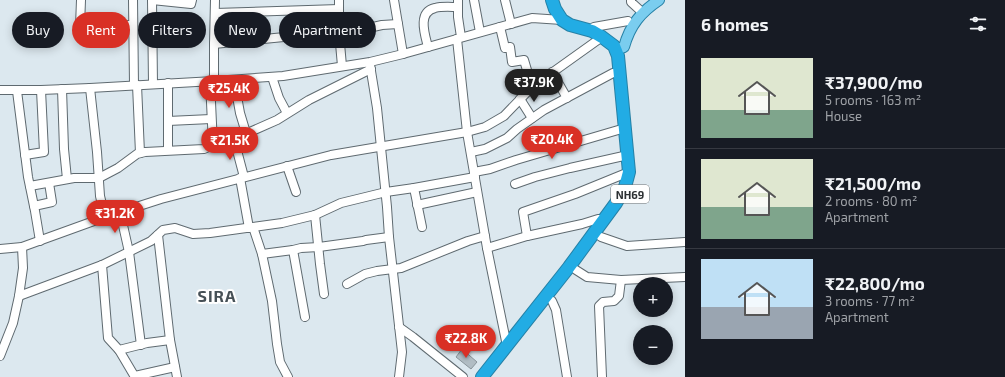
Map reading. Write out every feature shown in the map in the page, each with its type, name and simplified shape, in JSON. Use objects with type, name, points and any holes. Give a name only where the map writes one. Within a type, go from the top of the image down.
[{"type":"highway","points":[[552,0],[555,9],[562,20]]},
{"type":"highway","points":[[559,0],[567,16],[605,33],[621,48]]},
{"type":"highway","name":"NH69","points":[[482,377],[569,267],[616,203],[625,187],[628,172],[628,155],[618,56],[614,46],[602,37],[592,31],[570,25],[562,20]]},
{"type":"highway","name":"NH69","points":[[490,377],[552,301],[601,237],[623,207],[633,187],[636,171],[626,62],[621,48]]},
{"type":"main road","points":[[621,48],[620,39],[628,21],[640,10],[647,0]]},
{"type":"main road","points":[[640,10],[649,7],[659,0]]},
{"type":"main road","points":[[621,48],[624,47],[630,30],[637,20],[640,10]]},
{"type":"street","points":[[81,0],[80,26],[133,25]]},
{"type":"street","points":[[133,0],[135,85],[140,154]]},
{"type":"street","points":[[153,84],[152,0],[191,4],[192,0]]},
{"type":"street","points":[[214,12],[215,0]]},
{"type":"street","points":[[338,12],[339,0]]},
{"type":"street","points":[[394,0],[403,54]]},
{"type":"street","points":[[474,0],[480,32]]},
{"type":"street","points":[[505,0],[511,24]]},
{"type":"street","points":[[630,0],[640,10]]},
{"type":"street","points":[[428,47],[424,27],[424,17],[434,4],[458,4],[459,38],[467,132],[487,248],[507,346]]},
{"type":"street","points":[[245,12],[338,9]]},
{"type":"street","points":[[30,186],[74,178],[99,178],[118,168],[137,154],[145,152],[204,149],[234,139],[277,120],[370,66],[403,54],[532,18],[562,20]]},
{"type":"street","points":[[594,27],[628,21]]},
{"type":"street","points":[[376,26],[398,24]]},
{"type":"street","points":[[500,27],[505,48],[510,47],[512,62],[524,60],[532,87]]},
{"type":"street","points":[[0,250],[22,247],[105,217],[161,199],[287,166],[331,155],[467,132],[485,127],[504,116],[532,87],[602,37]]},
{"type":"street","points":[[213,145],[212,81],[214,44]]},
{"type":"street","points":[[340,48],[342,66]]},
{"type":"street","points":[[0,90],[17,91],[90,88],[234,80],[283,76],[342,66],[370,66]]},
{"type":"street","points":[[370,66],[386,192],[392,269],[402,352],[399,377]]},
{"type":"street","points":[[552,72],[567,98]]},
{"type":"street","points":[[471,152],[485,149],[507,138],[544,110],[613,73],[620,72]]},
{"type":"street","points":[[272,77],[279,98],[287,113]]},
{"type":"street","points":[[234,80],[240,113],[246,133]]},
{"type":"street","points":[[168,83],[168,150]]},
{"type":"street","points":[[90,88],[100,196],[105,217]]},
{"type":"street","points":[[62,89],[64,149],[67,179]]},
{"type":"street","points":[[25,155],[44,152],[41,90]]},
{"type":"street","points":[[17,91],[25,155],[40,241]]},
{"type":"street","points":[[520,99],[532,118]]},
{"type":"street","points":[[168,122],[212,119]]},
{"type":"street","points":[[19,296],[102,265],[151,241],[163,230],[175,228],[193,234],[210,233],[282,223],[315,215],[342,203],[386,192],[414,188],[474,174],[625,128]]},
{"type":"street","points":[[234,139],[251,228],[262,254],[272,301],[280,362],[288,377]]},
{"type":"street","points":[[515,184],[570,168],[628,155]]},
{"type":"street","points":[[287,166],[296,192]]},
{"type":"street","points":[[527,236],[523,212],[575,194],[628,172]]},
{"type":"street","points":[[34,206],[52,202],[49,183]]},
{"type":"street","points":[[414,188],[422,227]]},
{"type":"street","points":[[417,205],[477,192]]},
{"type":"street","points":[[120,212],[129,252],[141,345]]},
{"type":"street","points":[[315,215],[324,294]]},
{"type":"street","points":[[487,248],[527,236],[598,219],[604,220]]},
{"type":"street","points":[[158,235],[170,340],[177,377]]},
{"type":"street","points":[[347,284],[365,274],[401,268],[468,241],[485,236]]},
{"type":"street","points":[[262,254],[389,237]]},
{"type":"street","points":[[601,237],[627,246],[685,242]]},
{"type":"street","points":[[0,356],[13,323],[19,296],[23,268],[22,247]]},
{"type":"street","points":[[293,250],[305,317]]},
{"type":"street","points":[[102,265],[108,338],[119,350],[135,376],[175,367]]},
{"type":"street","points":[[576,270],[588,277],[620,280],[685,277]]},
{"type":"street","points":[[602,377],[599,306],[603,302],[614,301],[619,296],[620,280]]},
{"type":"street","points":[[552,301],[556,310],[567,377]]},
{"type":"street","points":[[399,327],[463,377]]},
{"type":"street","points":[[119,350],[170,340]]},
{"type":"building","points":[[462,349],[477,362],[471,369],[456,357]]},
{"type":"district","name":"SIRA","points":[[217,295]]}]
